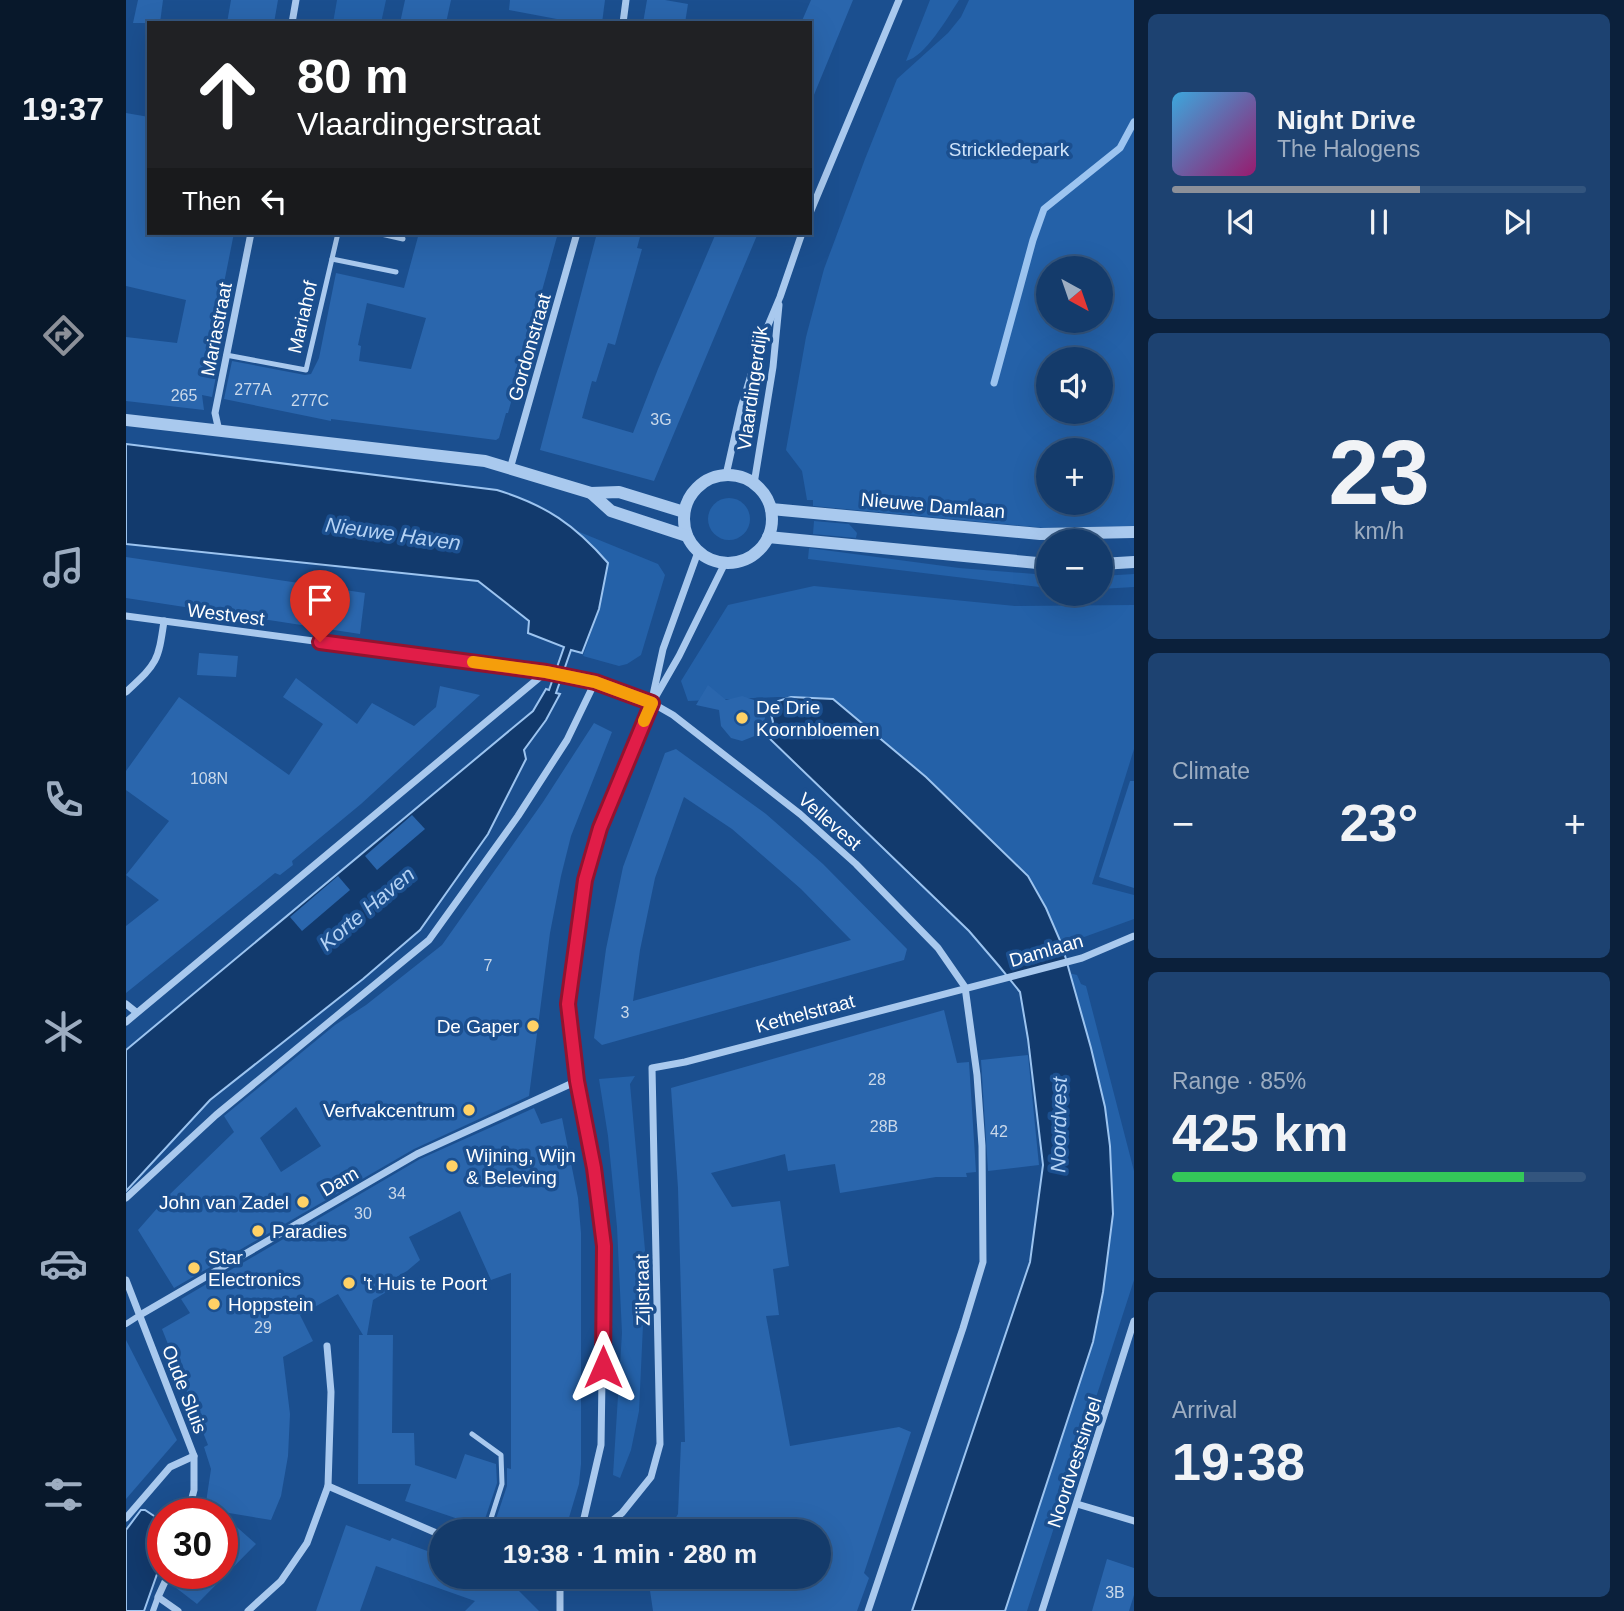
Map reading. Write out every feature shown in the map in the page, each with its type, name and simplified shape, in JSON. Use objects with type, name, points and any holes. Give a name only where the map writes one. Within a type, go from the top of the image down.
[{"type":"street","points":[[292,21],[296,0]]},
{"type":"street","points":[[622,21],[626,0]]},
{"type":"street","points":[[812,208],[899,0]]},
{"type":"street","name":"Mariastraat","points":[[219,431],[215,413],[251,235]]},
{"type":"street","name":"Gordonstraat","points":[[510,469],[576,235]]},
{"type":"street","name":"Vlaardingerdijk","points":[[726,475],[741,408],[761,342],[801,235]]},
{"type":"street","name":"Vlaardingerdijk","points":[[754,484],[773,367],[780,297]]},
{"type":"street","points":[[126,420],[485,461],[591,493],[619,492],[684,512]]},
{"type":"street","points":[[736,475],[754,484],[762,491],[771,509],[772,520],[764,544],[750,557],[741,561],[725,563],[706,558],[698,552],[687,536],[684,512],[689,498],[698,486],[716,476],[736,475]]},
{"type":"street","points":[[591,493],[611,511],[687,536]]},
{"type":"street","name":"Nieuwe Damlaan","points":[[771,509],[1040,534],[1134,532]]},
{"type":"street","points":[[768,537],[1036,563]]},
{"type":"street","points":[[652,703],[663,649],[698,552]]},
{"type":"street","points":[[1113,563],[1134,562]]},
{"type":"street","points":[[584,1519],[601,1445],[604,1246],[594,1168],[577,1081],[568,1004],[585,880],[600,828],[652,703],[679,656],[725,563]]},
{"type":"street","name":"Westvest","points":[[126,616],[546,672],[595,682],[652,703]]},
{"type":"street","points":[[126,692],[151,669],[159,656],[164,621]]},
{"type":"street","points":[[126,1022],[546,672]]},
{"type":"street","points":[[126,1198],[216,1115],[429,940],[518,816],[567,740],[595,682]]},
{"type":"street","name":"Vellevest","points":[[652,703],[673,715],[800,814],[847,856],[938,948],[965,987]]},
{"type":"street","name":"Damlaan","points":[[965,987],[1082,958],[1134,936]]},
{"type":"street","points":[[868,1611],[983,1262],[982,1146],[977,1075],[965,987]]},
{"type":"street","name":"Kethelstraat","points":[[653,1068],[685,1062],[965,987]]},
{"type":"street","points":[[126,1004],[136,1012]]},
{"type":"street","name":"Zijlstraat","points":[[614,1519],[651,1477],[660,1444],[653,1068]]},
{"type":"street","name":"Dam","points":[[126,1324],[417,1154],[577,1081]]},
{"type":"street","name":"Oude Sluis","points":[[126,1280],[194,1456],[192,1498]]},
{"type":"street","name":"Noordvestsingel","points":[[1042,1611],[1134,1321]]},
{"type":"street","points":[[248,1611],[281,1581],[307,1543],[328,1486],[331,1392],[327,1346]]},
{"type":"street","points":[[126,1518],[170,1467],[194,1456]]},
{"type":"street","points":[[328,1486],[429,1530]]},
{"type":"street","points":[[1077,1504],[1134,1521]]},
{"type":"street","points":[[153,1611],[162,1589]]},
{"type":"street","points":[[560,1589],[560,1611]]},
{"type":"street","points":[[158,1597],[178,1611]]},
{"type":"lane","name":"Mariahof","points":[[226,355],[306,370],[338,235]]},
{"type":"lane","points":[[386,235],[403,239]]},
{"type":"lane","points":[[332,260],[396,272]]},
{"type":"lane","points":[[472,1434],[501,1455],[502,1484],[491,1519]]},
{"type":"green space","points":[[337,0],[386,0],[381,21],[333,21]]},
{"type":"green space","points":[[930,0],[959,0],[928,44],[906,61]]},
{"type":"green space","name":"Strickledepark","points":[[969,0],[1134,0],[1134,526],[1044,528],[813,506],[813,500],[807,500],[802,471],[786,450],[806,337],[824,269],[865,159],[897,79],[948,33],[961,17]]},
{"type":"green space","points":[[729,498],[744,504],[750,519],[744,534],[729,540],[714,534],[708,519],[714,504]]},
{"type":"green space","points":[[814,521],[849,524],[857,533],[856,538],[813,534]]},
{"type":"green space","points":[[577,531],[658,564],[665,575],[641,655],[627,664],[619,666],[583,656],[599,609],[608,564]]},
{"type":"green space","points":[[809,548],[959,568],[1036,574],[1036,587],[808,559]]},
{"type":"green space","points":[[1134,574],[1134,587],[1113,588],[1113,575]]},
{"type":"green space","points":[[814,586],[1015,606],[1134,605],[1134,749],[1092,884],[1134,895],[1134,919],[1062,945],[1028,876],[926,777],[833,699],[778,697],[688,701],[681,681],[728,605]]},
{"type":"green space","points":[[1069,973],[1077,975],[1081,984],[1086,986],[1134,1171],[1134,1280],[1027,1611],[1005,1611],[1093,1342],[1105,1107]]},
{"type":"green space","points":[[635,1076],[630,1084],[646,1261],[639,1411],[631,1450],[620,1478],[613,1475],[622,1333],[617,1227],[599,1079]]},
{"type":"water","points":[[126,444],[497,490],[530,502],[559,518],[584,538],[608,563],[599,609],[582,653],[571,650],[556,693],[560,694],[546,720],[524,750],[526,759],[488,834],[420,930],[363,979],[210,1100],[126,1191],[126,1050],[533,711],[546,689],[549,690],[564,647],[528,633],[529,621],[478,581],[126,544]]},
{"type":"water","name":"Noordvest","points":[[791,697],[833,699],[926,777],[1028,876],[1062,945],[1105,1107],[1113,1214],[1103,1292],[1093,1342],[1005,1611],[912,1611],[1030,1262],[1043,1165],[1020,992],[969,931],[769,738],[773,722],[770,710],[778,701]]},
{"type":"water","points":[[141,1510],[147,1511],[147,1589],[152,1589],[144,1611],[126,1611],[126,1530]]},
{"type":"building","points":[[138,0],[163,0],[160,21],[133,23]]},
{"type":"building","points":[[231,0],[278,0],[274,21],[227,21]]},
{"type":"building","points":[[405,0],[451,0],[446,21],[400,21]]},
{"type":"building","points":[[510,0],[605,0],[602,21],[567,21],[509,10]]},
{"type":"building","points":[[647,0],[688,4],[685,21],[643,21]]},
{"type":"building","points":[[811,0],[853,0],[812,100],[812,21],[802,21]]},
{"type":"building","points":[[126,113],[147,117],[147,235],[234,235],[210,353],[220,355],[212,397],[202,395],[204,410],[126,401],[126,337],[177,343],[186,300],[126,286]]},
{"type":"building","points":[[418,235],[557,235],[499,438],[496,440],[331,421],[224,399],[232,361],[311,374],[319,358],[336,273],[404,288]],"holes":[[[367,303],[426,318],[411,369],[359,361],[361,346],[358,345]]]},
{"type":"building","points":[[596,235],[640,235],[637,248],[642,249],[615,345],[608,343],[596,382],[592,381],[582,418],[633,433],[715,235],[757,235],[654,481],[540,450]]},
{"type":"building","points":[[126,557],[365,593],[360,634],[126,598]]},
{"type":"building","points":[[199,653],[238,656],[236,677],[197,675]]},
{"type":"building","points":[[296,678],[357,724],[372,703],[414,726],[436,707],[440,686],[480,695],[361,804],[292,861],[293,865],[280,875],[275,873],[126,993],[126,926],[159,900],[126,875],[169,821],[126,790],[126,771],[179,697],[289,775],[323,724],[283,697]]},
{"type":"building","name":"De Drie Koornbloemen","points":[[708,685],[726,700],[742,696],[757,701],[765,718],[762,730],[742,741],[731,738],[721,726],[719,710],[696,705]]},
{"type":"building","points":[[594,723],[612,732],[571,836],[561,876],[550,933],[529,1096],[414,1149],[174,1288],[138,1230],[167,1197],[234,1132],[224,1116],[335,1025],[366,1005],[442,945],[543,802]],"holes":[[[296,1107],[321,1146],[281,1172],[260,1138]]]},
{"type":"building","points":[[676,749],[766,814],[823,864],[907,949],[904,960],[602,1045],[594,1038],[606,949],[623,867],[665,753]],"holes":[[[684,797],[732,829],[801,889],[851,940],[633,1001],[655,878]]]},
{"type":"building","points":[[1130,781],[1134,781],[1134,888],[1099,877]]},
{"type":"building","points":[[412,815],[425,829],[377,870],[365,856]]},
{"type":"building","points":[[338,876],[350,890],[302,931],[290,917]]},
{"type":"building","points":[[944,1010],[957,1063],[969,1062],[976,1172],[966,1173],[967,1177],[936,1177],[840,1193],[835,1164],[788,1171],[785,1154],[711,1173],[732,1207],[780,1201],[789,1266],[773,1269],[779,1315],[766,1316],[790,1446],[899,1427],[911,1432],[864,1573],[869,1578],[857,1611],[653,1611],[650,1589],[831,1589],[831,1519],[675,1519],[678,1514],[681,1442],[685,1442],[678,1188],[671,1088]]},
{"type":"building","points":[[1028,1055],[1039,1165],[988,1171],[981,1060]]},
{"type":"building","points":[[534,1108],[541,1124],[562,1118],[578,1198],[581,1233],[581,1464],[579,1484],[569,1519],[496,1519],[507,1486],[507,1468],[511,1469],[511,1273],[491,1280],[460,1211],[409,1237],[420,1260],[384,1284],[388,1291],[373,1300],[367,1335],[393,1335],[392,1433],[414,1433],[415,1465],[456,1479],[465,1454],[496,1464],[497,1483],[485,1519],[458,1519],[405,1501],[411,1484],[358,1484],[359,1335],[363,1335],[338,1294],[300,1315],[313,1341],[283,1357],[290,1414],[288,1456],[281,1496],[271,1520],[238,1514],[238,1498],[207,1498],[211,1469],[204,1447],[208,1445],[162,1329],[190,1313],[181,1299],[420,1159]]},
{"type":"building","points":[[126,1340],[177,1440],[126,1499]]},
{"type":"building","points":[[346,1525],[429,1552],[429,1585],[376,1566],[360,1611],[316,1611]]},
{"type":"building","points":[[238,1528],[256,1544],[238,1562]]},
{"type":"building","points":[[1107,1559],[1134,1568],[1134,1595],[1129,1611],[1092,1611]]},
{"type":"building","points":[[178,1589],[212,1589],[197,1604]]},
{"type":"building","points":[[441,1589],[517,1589],[539,1611],[465,1611],[475,1601]]},
{"type":"waterway","points":[[994,383],[1044,209],[1120,148],[1134,122]]},
{"type":"slow traffic","points":[[473,662],[595,682],[652,703],[644,721]]},
{"type":"place","name":"De Drie Koornbloemen","points":[[742,718]]},
{"type":"place","name":"De Gaper","points":[[533,1026]]},
{"type":"place","name":"Verfvakcentrum","points":[[469,1110]]},
{"type":"place","name":"Wijning, Wijn & Beleving","points":[[452,1166]]},
{"type":"place","name":"John van Zadel","points":[[303,1202]]},
{"type":"place","name":"Paradies","points":[[258,1231]]},
{"type":"place","name":"Star Electronics","points":[[194,1268]]},
{"type":"place","name":"'t Huis te Poort","points":[[349,1283]]},
{"type":"place","name":"Hoppstein","points":[[214,1304]]},
{"type":"route","points":[[320,642],[546,672],[595,682],[652,703],[600,828],[585,880],[568,1004],[577,1081],[594,1168],[604,1246],[603,1367]]},
{"type":"water label","name":"Nieuwe Haven","points":[[393,534]]},
{"type":"water label","name":"Korte Haven","points":[[367,909]]}]
